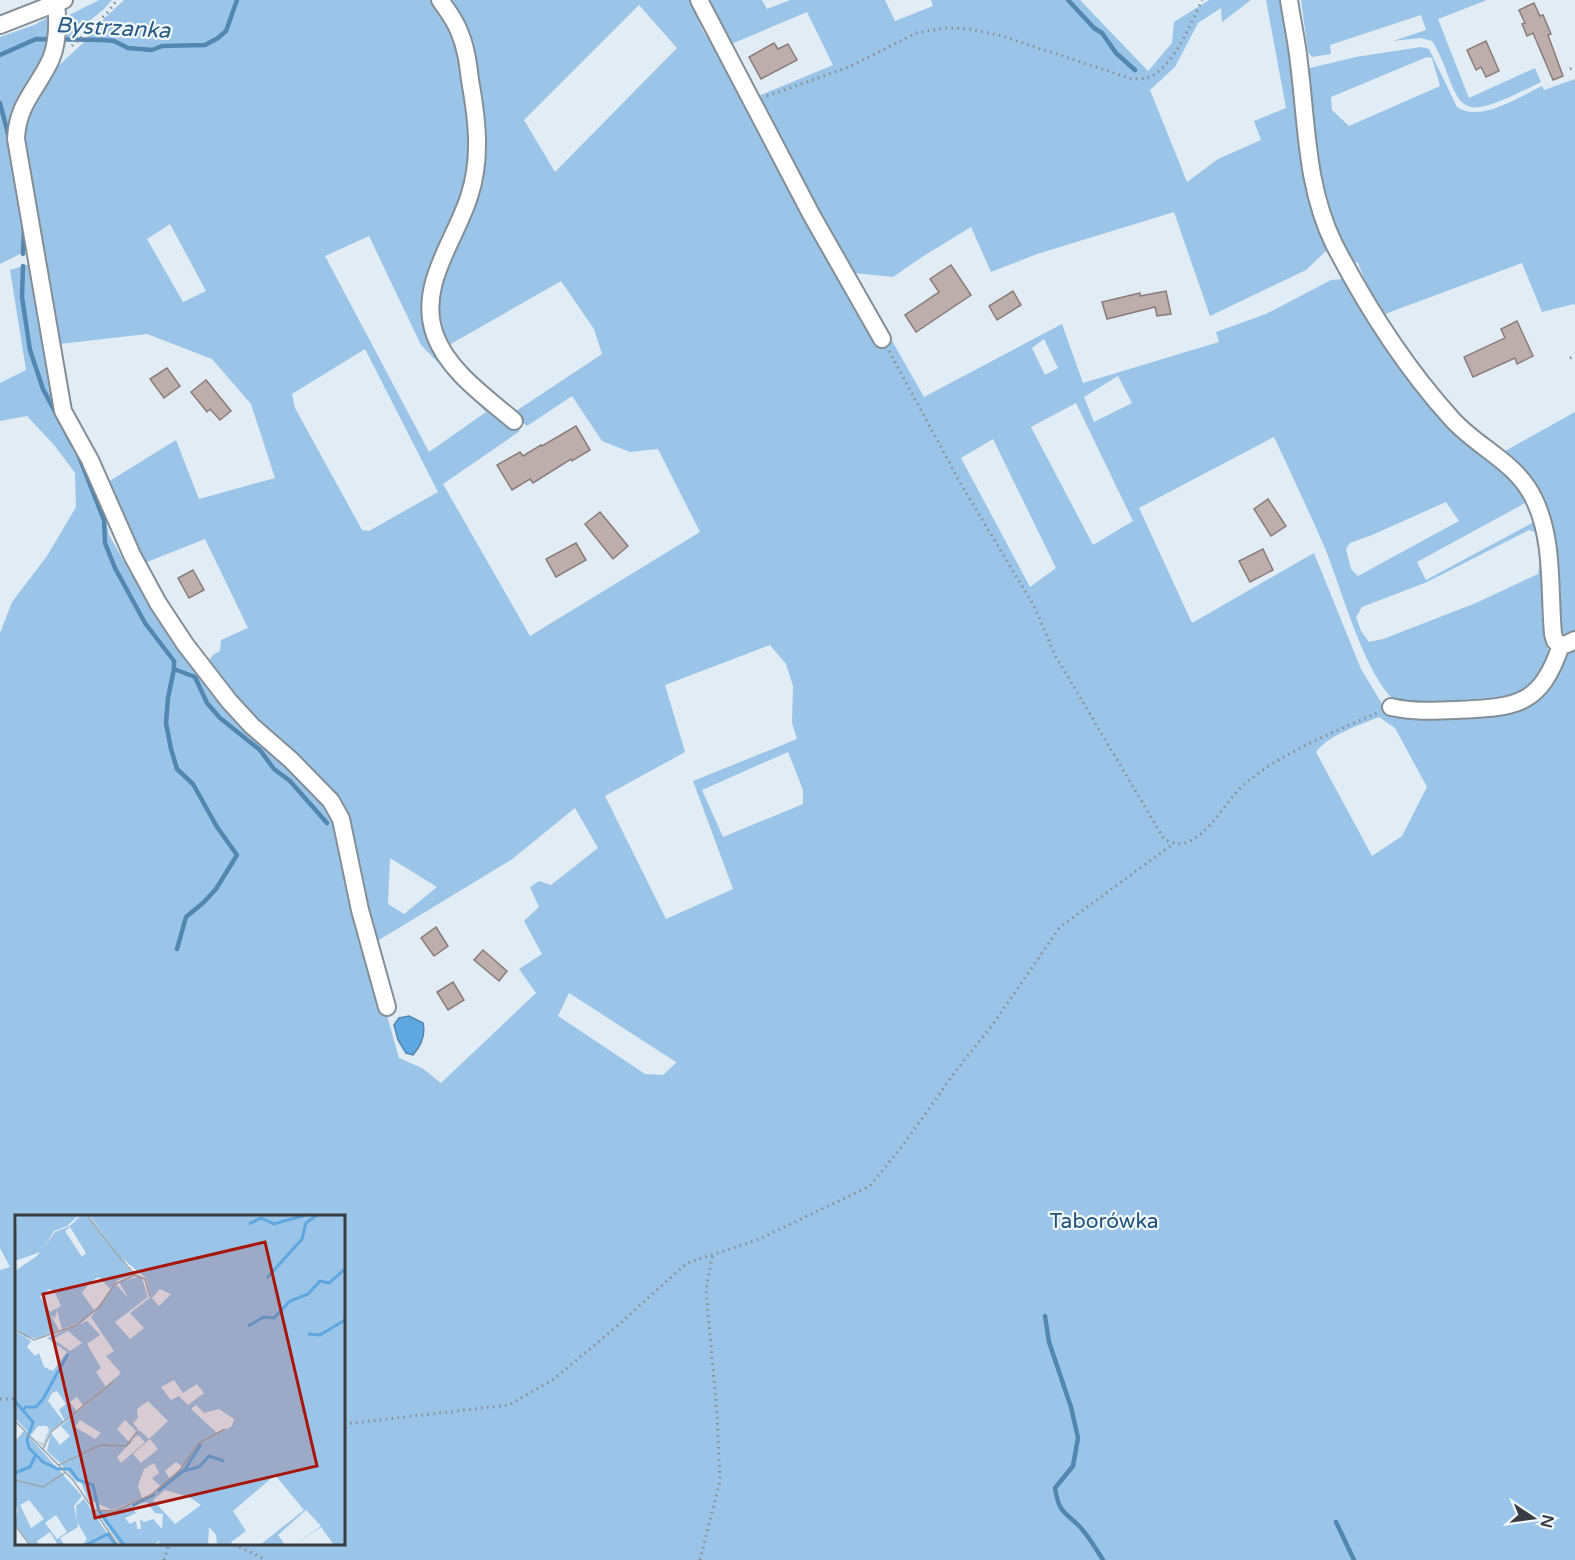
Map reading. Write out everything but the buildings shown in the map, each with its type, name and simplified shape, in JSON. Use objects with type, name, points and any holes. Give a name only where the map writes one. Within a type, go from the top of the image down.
[{"type":"street","points":[[440,0],[459,28],[465,47],[476,118],[477,144],[475,174],[469,198],[434,279],[430,319],[435,336],[452,363],[474,387],[514,421]]},
{"type":"street","points":[[699,0],[812,214],[882,339]]},
{"type":"street","points":[[1289,0],[1299,63],[1311,178],[1320,214],[1343,261],[1400,354],[1451,418],[1511,467],[1530,492],[1540,514],[1547,539],[1552,634],[1555,641],[1568,642],[1538,689],[1517,703],[1503,708],[1428,711],[1407,711],[1391,707]]},
{"type":"street","points":[[0,25],[60,2],[50,58],[24,103],[18,119],[16,139],[63,411],[90,460],[132,555],[158,603],[185,644],[229,701],[252,726],[299,768],[337,810],[341,819],[360,910],[387,1007]]},
{"type":"path","points":[[50,58],[56,61],[108,12],[117,0]]},
{"type":"path","points":[[752,102],[849,67],[916,33],[946,28],[970,29],[1002,36],[1132,79],[1146,78],[1169,62],[1202,0]]},
{"type":"path","points":[[1570,69],[1575,67]]},
{"type":"path","points":[[882,339],[962,486],[1034,606],[1055,655],[1164,839],[1173,844]]},
{"type":"path","points":[[1569,358],[1575,356]]},
{"type":"path","points":[[345,1424],[509,1405],[554,1379],[687,1263],[757,1240],[870,1186],[991,1027],[1060,927],[1173,844],[1187,843],[1202,833],[1245,784],[1268,767],[1391,707]]},
{"type":"path","points":[[700,1560],[720,1481],[717,1413],[706,1289],[713,1253]]},
{"type":"path","points":[[0,1399],[15,1400]]},
{"type":"path","points":[[164,1560],[169,1545]]},
{"type":"path","points":[[236,1545],[267,1560]]},
{"type":"green space","points":[[99,0],[112,0],[64,42],[63,30],[67,16]]},
{"type":"green space","name":"Taborówka","points":[[124,0],[690,0],[703,31],[716,50],[880,345],[891,339],[924,397],[1062,324],[1083,383],[1219,342],[1216,332],[1266,314],[1331,280],[1345,279],[1386,346],[1436,413],[1462,439],[1515,481],[1527,502],[1417,562],[1426,580],[1534,522],[1539,538],[1543,571],[1549,655],[1532,689],[1498,703],[1398,703],[1386,691],[1365,653],[1324,546],[1274,437],[1139,508],[1192,623],[1314,553],[1361,669],[1387,712],[1506,715],[1522,709],[1575,645],[1575,1560],[0,1560],[0,1270],[10,1267],[0,1248],[0,633],[12,602],[47,556],[76,507],[75,473],[55,446],[27,416],[0,421],[0,383],[26,370],[10,270],[29,264],[45,347],[103,505],[109,535],[147,601],[186,652],[205,666],[213,655],[220,651],[221,640],[248,628],[205,539],[142,564],[108,482],[176,440],[199,499],[275,478],[251,404],[212,359],[147,334],[60,344],[48,303],[21,133],[24,122],[54,70],[83,43],[96,26]],"holes":[[[639,5],[677,48],[555,172],[524,120]],[[170,224],[206,291],[183,302],[147,239]],[[369,236],[421,345],[486,412],[429,452],[325,256]],[[561,281],[594,329],[602,354],[516,411],[474,378],[449,345]],[[1044,339],[1058,368],[1045,375],[1032,348]],[[365,349],[438,492],[369,531],[362,530],[295,408],[292,394]],[[1118,376],[1132,403],[1094,422],[1084,397]],[[485,392],[527,426],[572,396],[602,441],[630,452],[658,449],[700,532],[530,636],[443,484],[520,431],[481,397]],[[1076,403],[1133,521],[1093,545],[1031,427]],[[993,439],[1056,568],[1030,587],[961,458]],[[1446,502],[1459,521],[1358,576],[1351,569],[1346,549],[1350,543]],[[1529,530],[1535,532],[1540,559],[1538,574],[1476,603],[1383,639],[1369,642],[1361,631],[1356,617],[1362,607],[1427,582]],[[770,645],[786,664],[793,686],[792,723],[797,739],[693,781],[733,889],[666,919],[605,796],[685,752],[665,685]],[[1379,717],[1395,728],[1427,787],[1402,836],[1372,856],[1316,752],[1328,740]],[[788,752],[803,790],[803,804],[723,837],[702,790]],[[335,800],[374,943],[511,860],[575,808],[598,848],[551,885],[539,881],[530,887],[539,907],[524,921],[542,954],[519,969],[536,993],[441,1083],[422,1068],[399,1058],[332,820]],[[390,858],[437,887],[404,914],[388,904]],[[569,993],[677,1062],[663,1075],[645,1074],[558,1016]]]},
{"type":"green space","points":[[706,0],[762,0],[767,9],[790,0],[885,0],[895,21],[933,6],[931,0],[1080,0],[1148,71],[1172,43],[1174,22],[1209,0],[1251,0],[1222,22],[1221,8],[1198,23],[1175,67],[1150,90],[1187,182],[1218,159],[1261,140],[1254,121],[1286,108],[1266,0],[1284,0],[1309,201],[1328,249],[1306,270],[1210,316],[1174,212],[1037,254],[991,272],[971,227],[893,277],[854,273],[756,97],[833,65],[807,12],[729,45]]},
{"type":"green space","points":[[1301,0],[1487,0],[1438,19],[1469,98],[1535,68],[1541,82],[1486,106],[1471,107],[1465,104],[1455,91],[1432,41],[1421,38],[1393,41],[1426,30],[1421,15],[1330,45],[1331,54],[1312,57],[1308,52]]},
{"type":"green space","points":[[51,18],[50,47],[23,94],[28,250],[0,264],[0,37]]},
{"type":"green space","points":[[1421,47],[1429,49],[1457,107],[1466,111],[1477,112],[1500,107],[1542,86],[1544,90],[1575,79],[1575,306],[1574,304],[1542,312],[1522,263],[1385,314],[1365,281],[1358,263],[1352,261],[1335,227],[1322,188],[1308,74],[1310,68],[1356,57]],"holes":[[[1427,57],[1432,58],[1440,86],[1349,126],[1332,110],[1331,97]]]},
{"type":"green space","points":[[1575,412],[1575,633],[1566,637],[1561,634],[1551,522],[1536,482],[1505,451]]},
{"type":"shaded area","points":[[409,1016],[423,1023],[424,1028],[422,1040],[413,1055],[406,1053],[398,1040],[394,1025],[399,1018]]},
{"type":"waterway","name":"Bystrzanka","points":[[0,55],[36,39],[114,41],[128,48],[152,50],[162,46],[205,45],[226,31],[237,0]]},
{"type":"waterway","points":[[1068,0],[1094,28],[1102,33],[1116,53],[1135,70]]},
{"type":"waterway","points":[[0,103],[9,138]]},
{"type":"waterway","points":[[23,254],[24,229]]},
{"type":"waterway","points":[[23,266],[22,297],[30,350],[43,389],[72,444]]},
{"type":"waterway","points":[[78,454],[104,520],[105,543],[115,568],[145,623],[174,661],[166,723],[177,769],[193,784],[217,827],[237,855],[216,889],[186,917],[177,949]]},
{"type":"waterway","points":[[174,669],[195,677],[207,703],[220,718],[260,750],[274,769],[290,781],[327,823]]},
{"type":"waterway","points":[[1045,1316],[1049,1342],[1071,1407],[1078,1438],[1073,1466],[1055,1488],[1058,1503],[1084,1532],[1103,1560]]},
{"type":"waterway","points":[[1336,1522],[1354,1560]]}]
